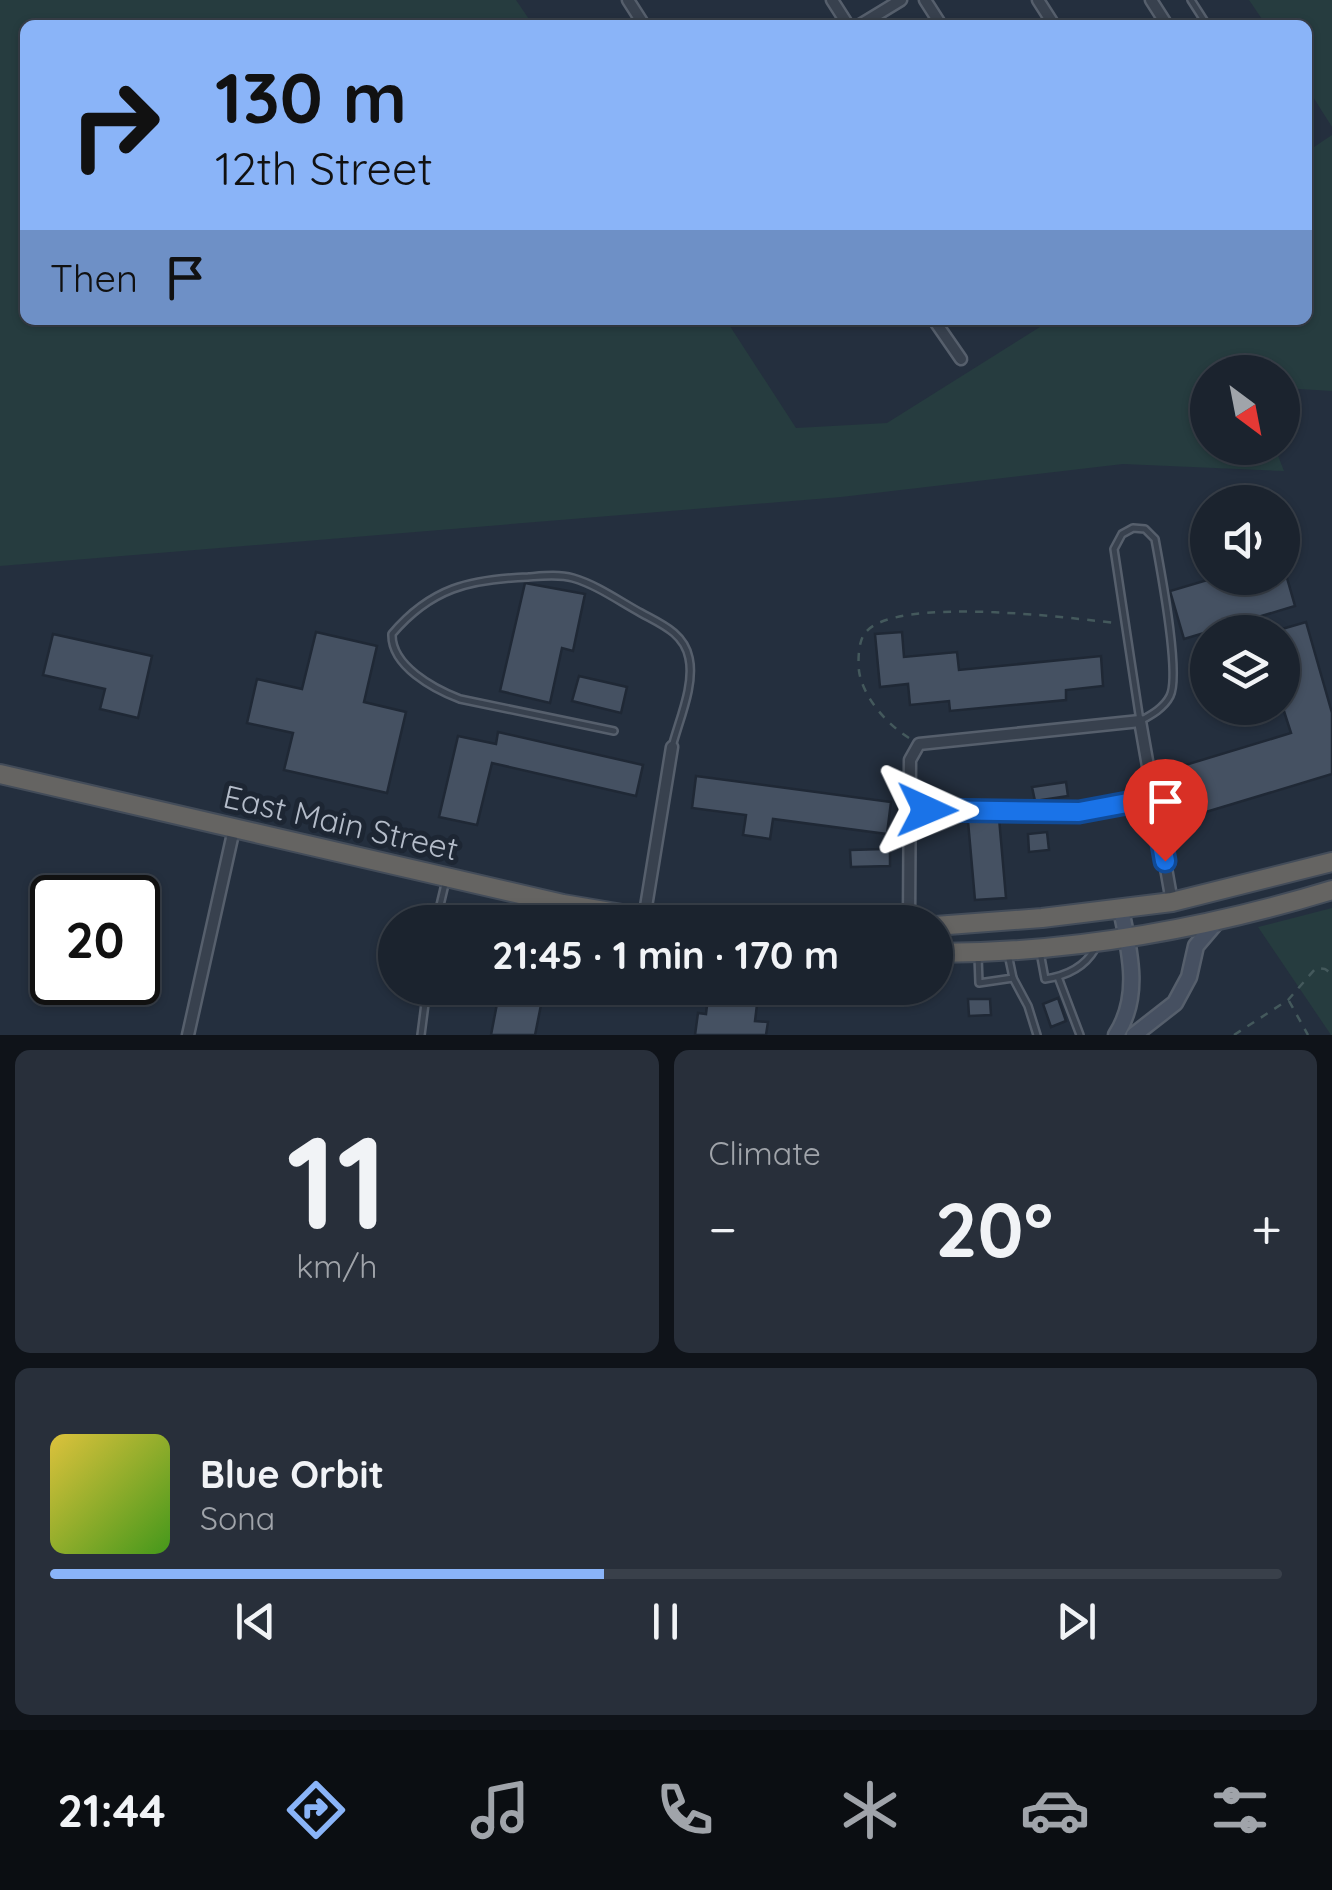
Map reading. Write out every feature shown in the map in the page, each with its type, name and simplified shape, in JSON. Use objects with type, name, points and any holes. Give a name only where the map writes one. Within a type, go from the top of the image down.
[{"type":"highway","name":"East Main Street","points":[[0,774],[578,905]]},
{"type":"highway","points":[[953,924],[1172,902],[1332,862]]},
{"type":"highway","points":[[953,953],[1039,949],[1127,938],[1332,890]]},
{"type":"main road","points":[[1116,1035],[1131,999],[1121,910]]},
{"type":"main road","points":[[1134,1035],[1175,1003],[1189,977],[1196,946],[1219,919]]},
{"type":"street","points":[[868,20],[901,0]]},
{"type":"street","points":[[937,325],[961,359]]},
{"type":"street","points":[[909,905],[910,760],[919,744],[1140,722],[1172,902]]},
{"type":"street","points":[[646,905],[672,747]]},
{"type":"street","points":[[188,1035],[234,828]]},
{"type":"lane","points":[[1133,528],[1145,529],[1155,538],[1173,671],[1170,696],[1158,711],[1140,722],[1114,549],[1122,534],[1133,528]]},
{"type":"lane","points":[[614,732],[460,699],[440,691],[413,671],[392,645],[392,634],[431,602],[474,580],[569,576],[589,583],[675,632],[685,645],[690,680],[672,747]]},
{"type":"lane","points":[[910,810],[1079,812],[1154,798]]},
{"type":"lane","points":[[440,905],[447,877]]},
{"type":"lane","points":[[1039,949],[1045,979],[1058,977],[1089,960],[1098,942]]},
{"type":"lane","points":[[1008,951],[1012,978],[1028,1006],[1037,1035]]},
{"type":"lane","points":[[977,952],[979,983],[1012,978]]},
{"type":"lane","points":[[1058,977],[1080,1035]]},
{"type":"lane","points":[[420,1035],[424,1005]]},
{"type":"path","points":[[919,744],[900,732],[870,700],[859,672],[860,641],[878,622],[935,613],[988,612],[1124,624]]},
{"type":"path","points":[[1234,1035],[1288,1000],[1316,968],[1332,974]]},
{"type":"path","points":[[1288,1000],[1308,1035]]},
{"type":"green space","points":[[0,0],[516,0],[530,20],[20,20],[20,325],[729,325],[796,428],[887,423],[1043,325],[1312,325],[1312,148],[1332,135],[1332,391],[1300,389],[1300,355],[1190,355],[1190,465],[1282,465],[1284,471],[1123,464],[841,497],[0,566]]},
{"type":"green space","points":[[1249,0],[1332,0],[1332,127],[1312,95],[1312,20],[1263,20]]},
{"type":"green space","points":[[1332,908],[1332,1035],[1331,1035],[1258,927]]},
{"type":"building","points":[[525,583],[585,594],[573,651],[562,648],[550,703],[500,691]]},
{"type":"building","points":[[1190,585],[1190,595],[1292,595],[1295,606],[1265,615],[1190,615],[1190,637],[1184,639],[1170,591]]},
{"type":"building","points":[[1306,622],[1332,713],[1332,774],[1196,815],[1182,766],[1291,733],[1288,725],[1300,725],[1300,624]]},
{"type":"building","points":[[316,632],[377,646],[364,702],[406,712],[387,793],[284,770],[293,733],[247,723],[257,679],[302,689]]},
{"type":"building","points":[[902,632],[904,657],[957,652],[959,670],[1101,656],[1103,686],[1066,690],[1066,700],[950,711],[949,701],[910,705],[908,684],[880,687],[875,634]]},
{"type":"building","points":[[53,634],[152,656],[138,718],[100,709],[105,689],[43,675]]},
{"type":"building","points":[[579,676],[627,687],[621,713],[572,701]]},
{"type":"building","points":[[498,732],[643,765],[636,796],[492,763],[477,825],[439,817],[458,736],[496,744]]},
{"type":"building","points":[[696,776],[891,802],[887,834],[773,819],[770,839],[743,835],[746,815],[692,808]]},
{"type":"building","points":[[1066,782],[1068,796],[1035,801],[1032,787]]},
{"type":"building","points":[[999,818],[1006,898],[975,900],[968,821]]},
{"type":"building","points":[[1047,832],[1049,850],[1029,852],[1028,834]]},
{"type":"building","points":[[890,849],[890,866],[851,867],[850,850]]},
{"type":"building","points":[[1058,998],[1066,1021],[1051,1027],[1043,1004]]},
{"type":"building","points":[[968,999],[990,999],[991,1015],[969,1016]]},
{"type":"building","points":[[497,1005],[541,1005],[535,1035],[491,1035]]},
{"type":"building","points":[[707,1005],[757,1005],[755,1021],[768,1022],[766,1035],[695,1035],[698,1013],[706,1014]]},
{"type":"route","points":[[927,810],[1079,812],[1154,798],[1165,861]]}]
